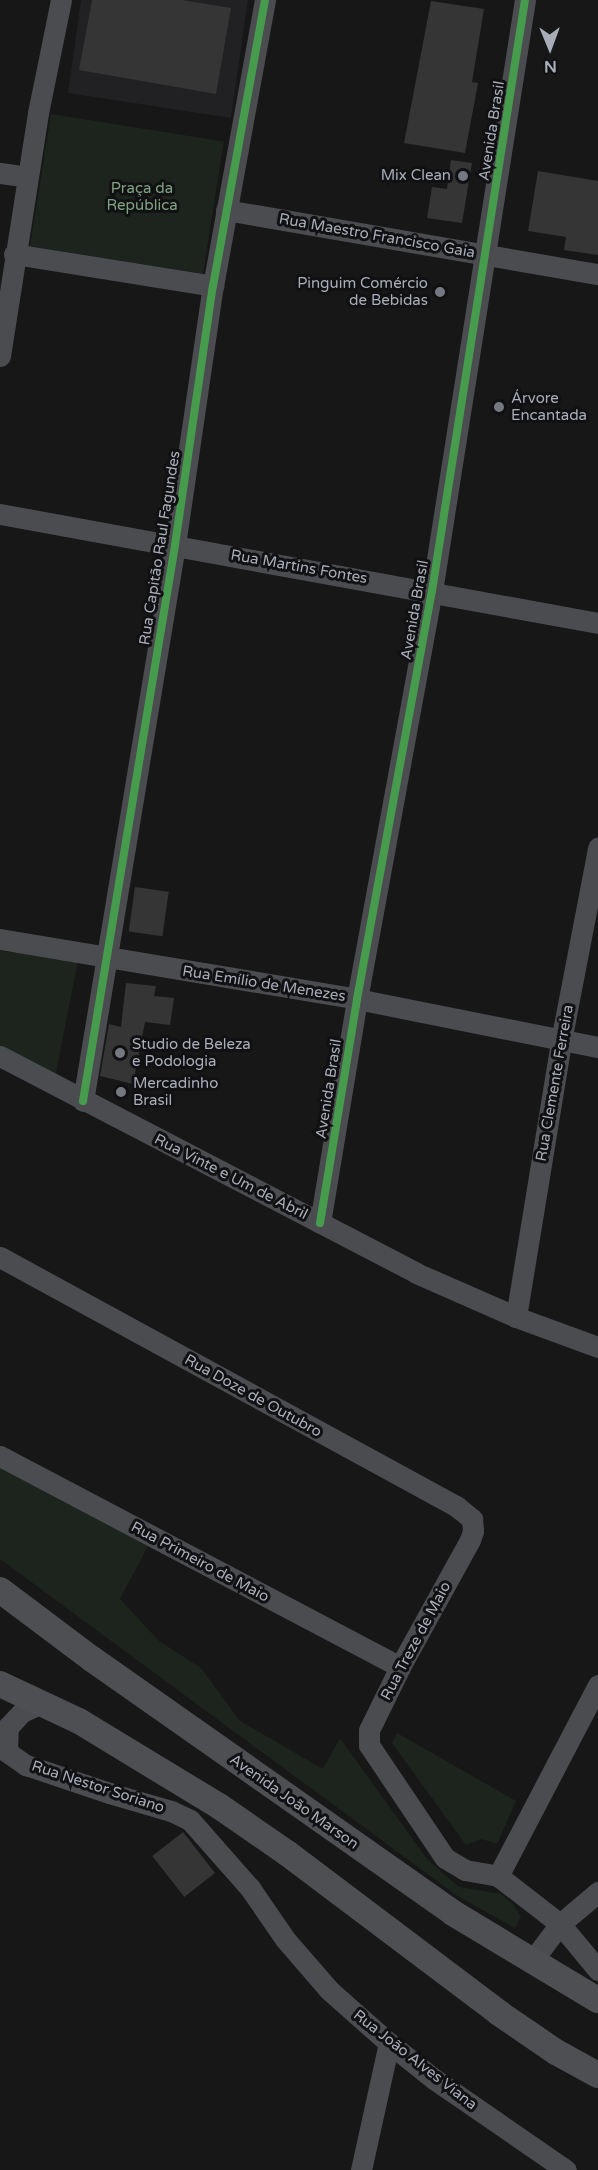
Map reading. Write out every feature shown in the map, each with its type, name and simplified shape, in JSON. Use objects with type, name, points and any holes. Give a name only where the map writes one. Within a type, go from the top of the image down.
[{"type":"main road","name":"Avenida João Marson","points":[[0,1590],[92,1659],[453,1913],[598,2000]]},
{"type":"main road","points":[[0,1684],[79,1721],[219,1806],[287,1853],[499,2013],[556,2052],[598,2075]]},
{"type":"street","points":[[0,356],[27,177],[61,0]]},
{"type":"street","name":"Rua Capitão Raul Fagundes","points":[[83,1101],[175,545],[213,286],[226,210],[242,139],[265,0]]},
{"type":"street","name":"Avenida Brasil","points":[[321,1223],[357,999],[432,591],[487,255],[525,0]]},
{"type":"street","points":[[0,173],[27,177]]},
{"type":"street","name":"Rua Maestro Francisco Gaia","points":[[226,210],[598,274]]},
{"type":"street","points":[[14,254],[213,286]]},
{"type":"street","name":"Rua Martins Fontes","points":[[0,514],[598,623]]},
{"type":"street","name":"Rua Clemente Ferreira","points":[[516,1317],[561,1041],[598,848]]},
{"type":"street","name":"Rua Emílio de Menezes","points":[[0,939],[108,959],[357,999],[598,1047]]},
{"type":"street","name":"Rua Vinte e Um de Abril","points":[[0,1056],[417,1273],[516,1317],[589,1344]]},
{"type":"street","name":"Rua Doze de Outubro","points":[[0,1257],[456,1506],[468,1514],[474,1524],[463,1553]]},
{"type":"street","points":[[589,1344],[598,1329]]},
{"type":"street","name":"Rua Primeiro de Maio","points":[[0,1456],[400,1667]]},
{"type":"street","name":"Rua Treze de Maio","points":[[463,1553],[400,1667],[369,1730],[371,1752],[446,1858],[465,1870],[498,1876]]},
{"type":"street","points":[[594,1958],[560,1924],[498,1876],[598,1685]]},
{"type":"street","points":[[3,1749],[8,1727],[22,1712],[42,1703]]},
{"type":"street","name":"Rua Nestor Soriano","points":[[3,1749],[26,1765],[171,1811],[190,1820]]},
{"type":"street","name":"Rua João Alves Viana","points":[[190,1820],[250,1887],[305,1964],[329,1990],[388,2043],[566,2170]]},
{"type":"street","points":[[532,1961],[560,1924],[598,1893]]},
{"type":"street","points":[[361,2170],[388,2043]]},
{"type":"shaded area","points":[[81,0],[248,0],[231,118],[68,93]]},
{"type":"green space","name":"Praça da República","points":[[51,114],[224,141],[203,274],[30,246]]},
{"type":"green space","points":[[0,951],[78,960],[55,1078],[0,1047]]},
{"type":"green space","points":[[0,1465],[148,1546],[120,1599],[159,1641],[201,1668],[240,1721],[323,1769],[340,1738],[427,1859],[459,1887],[501,1894],[513,1904],[521,1917],[515,1928],[456,1895],[0,1559]]},
{"type":"green space","points":[[397,1733],[516,1801],[497,1844],[482,1839],[466,1845],[392,1743]]},
{"type":"building","points":[[92,0],[182,0],[231,8],[216,94],[79,70]]},
{"type":"building","points":[[431,1],[484,9],[472,82],[478,83],[465,153],[404,143]]},
{"type":"building","points":[[451,160],[472,163],[462,223],[427,218],[432,187],[447,189]]},
{"type":"building","points":[[538,171],[598,181],[598,255],[564,250],[566,237],[528,231]]},
{"type":"building","points":[[135,887],[169,892],[162,936],[129,932]]},
{"type":"building","points":[[126,983],[156,986],[154,996],[174,998],[170,1025],[145,1022],[133,1084],[100,1076],[109,1024],[121,1027]]},
{"type":"building","points":[[183,1832],[215,1873],[184,1897],[152,1856]]},
{"type":"cycle path","points":[[83,1101],[175,545],[213,286],[265,0]]},
{"type":"cycle path","points":[[320,1223],[357,999],[432,591],[525,0]]},
{"type":"place","name":"Mix Clean","points":[[463,176]]},
{"type":"place","name":"Pinguim Comércio de Bebidas","points":[[440,292]]},
{"type":"place","name":"Árvore Encantada","points":[[499,407]]},
{"type":"place","name":"Studio de Beleza e Podologia","points":[[120,1053]]},
{"type":"place","name":"Mercadinho Brasil","points":[[121,1092]]}]
